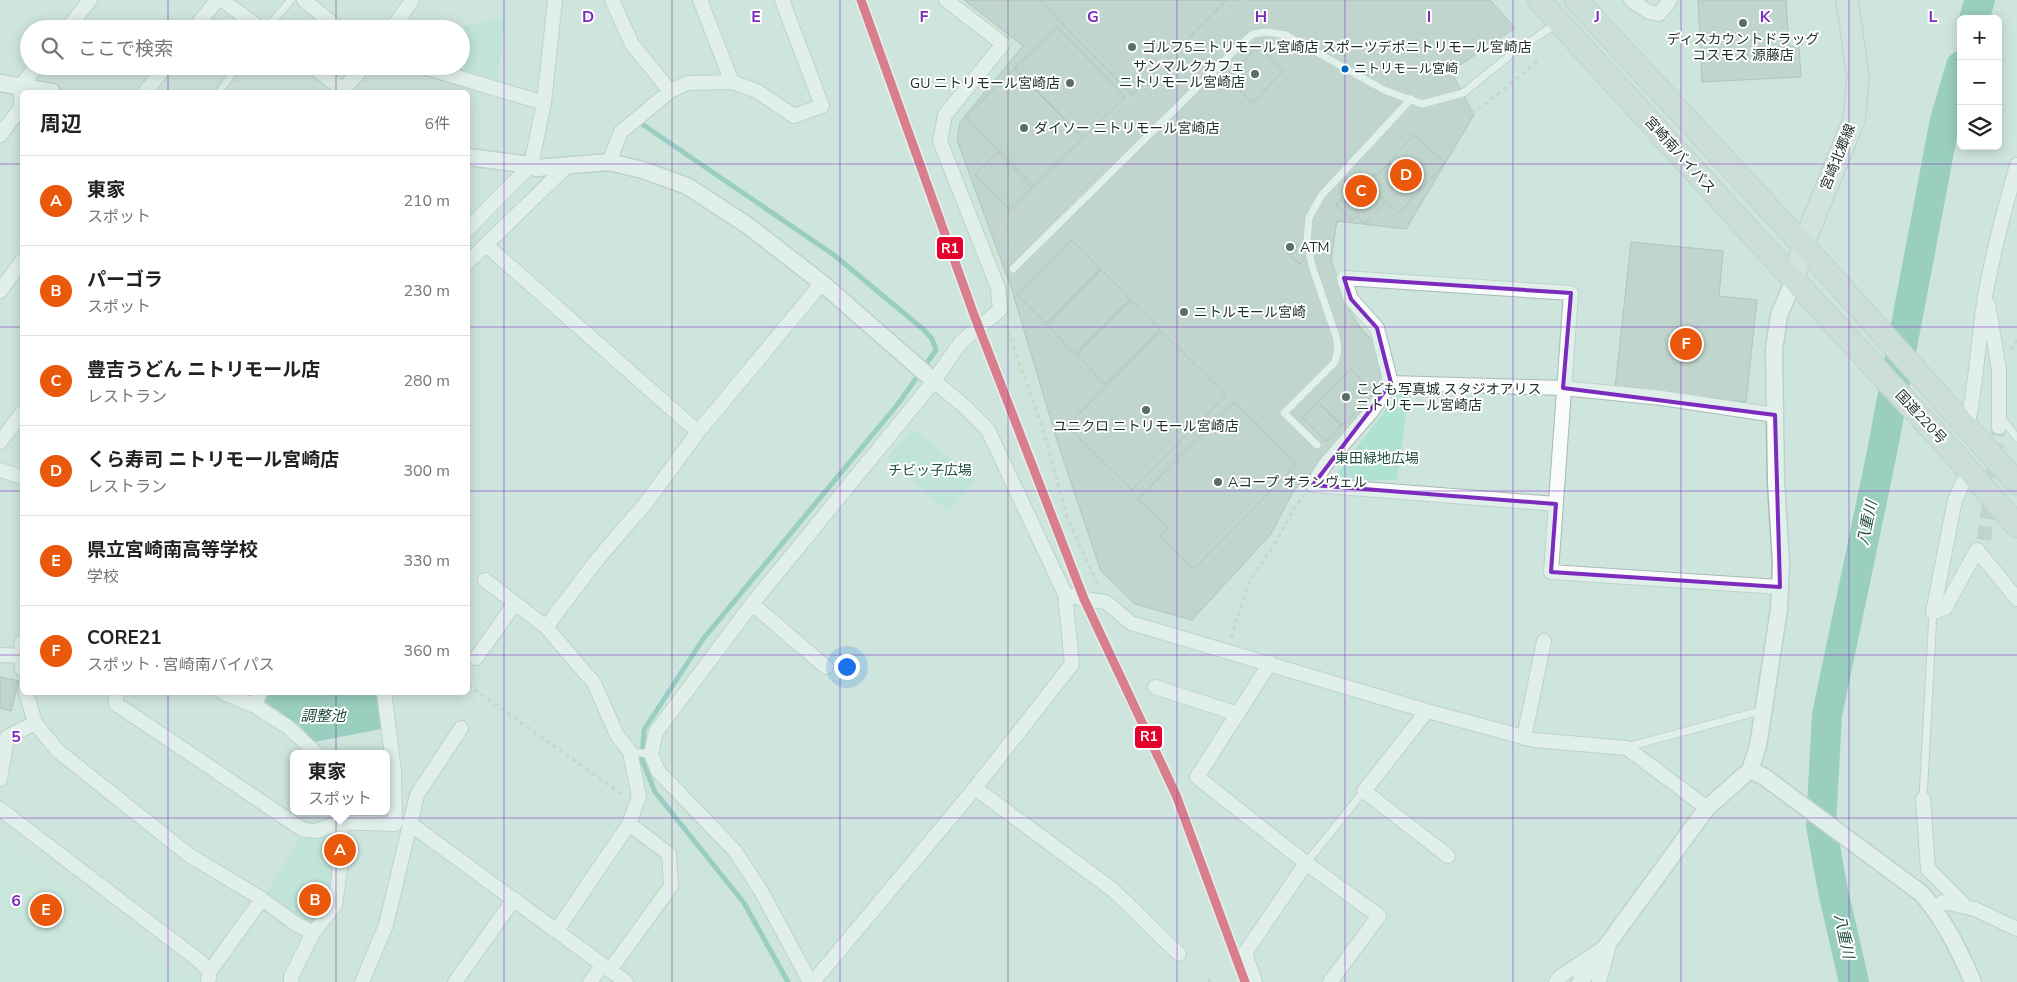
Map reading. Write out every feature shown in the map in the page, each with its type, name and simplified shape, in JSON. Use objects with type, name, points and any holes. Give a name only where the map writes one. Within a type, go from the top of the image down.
[{"type":"highway","name":"宮崎南バイパス","points":[[1539,0],[1572,8],[1833,278]]},
{"type":"highway","name":"宮崎南バイパス","points":[[1572,8],[1794,280],[1822,310]]},
{"type":"highway","name":"国道220号","points":[[1833,278],[2017,483]]},
{"type":"highway","name":"国道220号","points":[[1822,310],[1969,470],[2017,526]]},
{"type":"main road","name":"宮崎北郷線","points":[[1794,280],[1803,245],[1854,120],[1858,77],[1847,0]]},
{"type":"street","points":[[74,20],[90,0]]},
{"type":"street","points":[[201,20],[217,0]]},
{"type":"street","points":[[222,0],[249,20]]},
{"type":"street","points":[[304,0],[328,20]]},
{"type":"street","points":[[398,20],[412,0]]},
{"type":"street","points":[[470,227],[530,165],[544,103],[555,0]]},
{"type":"street","points":[[612,0],[632,44],[670,91]]},
{"type":"street","points":[[700,0],[732,82]]},
{"type":"street","points":[[609,162],[621,132],[670,91],[687,83],[732,82],[757,91],[794,116],[822,106],[782,0]]},
{"type":"street","points":[[810,982],[761,891],[735,851],[658,771],[652,754],[656,732],[752,604],[934,381],[960,343],[1000,310],[998,288],[940,141],[944,115],[1003,44],[946,0]]},
{"type":"street","points":[[1630,0],[1649,12],[1659,14],[1670,0]]},
{"type":"street","points":[[20,90],[20,87],[30,75]]},
{"type":"street","points":[[148,90],[159,75]]},
{"type":"street","points":[[323,75],[341,90]]},
{"type":"street","points":[[343,90],[356,75]]},
{"type":"street","points":[[450,75],[544,103]]},
{"type":"street","points":[[0,83],[39,90]]},
{"type":"street","points":[[0,135],[20,111]]},
{"type":"street","points":[[470,157],[530,165],[538,168],[609,162],[643,170],[687,186],[747,225],[822,283],[964,406],[988,430],[1065,594],[1072,664],[974,788],[813,982]]},
{"type":"street","points":[[1963,423],[1973,401],[1986,292],[2005,205],[2017,165]]},
{"type":"street","points":[[470,260],[567,166]]},
{"type":"street","points":[[486,245],[698,432]]},
{"type":"street","points":[[0,291],[20,264]]},
{"type":"street","points":[[1556,504],[1313,485],[1325,465],[1371,412],[1391,383],[1377,328],[1351,300],[1344,278],[1571,293],[1563,388],[1552,572],[1780,587]]},
{"type":"street","points":[[1757,773],[1758,746],[1779,609],[1782,563],[1774,350],[1779,315],[1794,280]]},
{"type":"street","points":[[546,627],[596,561],[645,504],[698,432],[822,283]]},
{"type":"street","points":[[1986,292],[1999,370],[2000,421]]},
{"type":"street","points":[[1391,383],[1563,388],[1662,398],[1775,415]]},
{"type":"street","points":[[0,442],[20,416]]},
{"type":"street","points":[[0,470],[20,476]]},
{"type":"street","points":[[1933,612],[1955,500],[1969,470]]},
{"type":"street","points":[[1933,612],[1944,608],[1981,545],[2017,598]]},
{"type":"street","points":[[485,580],[546,627],[594,683],[617,735],[630,752],[638,796],[629,824],[557,930]]},
{"type":"street","points":[[1065,594],[1084,600],[1106,602],[1131,623],[1524,738],[1627,748],[1707,808]]},
{"type":"street","points":[[476,658],[515,603]]},
{"type":"street","points":[[752,604],[826,667]]},
{"type":"street","points":[[1524,738],[1544,641]]},
{"type":"street","points":[[0,655],[20,660]]},
{"type":"street","points":[[1270,663],[1197,777],[1306,863],[1379,916],[1330,982]]},
{"type":"street","points":[[1155,687],[1238,714]]},
{"type":"street","points":[[27,695],[35,723],[58,752],[189,855],[262,899],[294,922],[314,932]]},
{"type":"street","points":[[116,695],[116,704],[302,829],[319,831],[340,817],[395,824],[394,771],[384,695]]},
{"type":"street","points":[[229,695],[255,706],[288,727],[313,750]]},
{"type":"street","points":[[255,706],[259,695]]},
{"type":"street","points":[[1427,711],[1364,791],[1448,856]]},
{"type":"street","points":[[0,779],[7,737],[35,723]]},
{"type":"street","points":[[362,982],[386,925],[417,794],[461,728]]},
{"type":"street","points":[[1580,982],[1707,808],[1757,773]]},
{"type":"street","points":[[1757,773],[1921,892],[1935,909],[1960,952],[1973,982]]},
{"type":"street","points":[[974,788],[1112,890],[1178,954]]},
{"type":"street","points":[[1923,799],[1928,869],[1966,907]]},
{"type":"street","points":[[0,809],[209,977],[262,899]]},
{"type":"street","points":[[291,982],[291,976],[314,932],[335,905],[340,869],[340,817]]},
{"type":"street","points":[[409,823],[626,982]]},
{"type":"street","points":[[590,982],[606,968],[671,886],[669,854],[629,824]]},
{"type":"street","points":[[1255,982],[1245,952],[1306,863]]},
{"type":"street","points":[[455,982],[514,899]]},
{"type":"street","points":[[1935,909],[1943,902],[1975,909],[2017,929]]},
{"type":"street","points":[[1556,982],[1561,976],[1609,944]]},
{"type":"street","points":[[1599,982],[1609,944]]},
{"type":"lane","points":[[274,20],[291,0]]},
{"type":"lane","points":[[1013,269],[1253,34],[1267,32],[1286,35],[1384,90],[1422,104],[1463,93],[1572,8]]},
{"type":"lane","points":[[220,90],[231,75]]},
{"type":"lane","points":[[1317,445],[1284,413],[1335,362],[1338,349],[1336,336],[1312,266],[1307,240],[1309,218],[1321,196],[1411,100]]},
{"type":"lane","points":[[2000,421],[2017,438]]},
{"type":"lane","points":[[1923,799],[1933,612]]},
{"type":"lane","points":[[1627,748],[1764,710]]},
{"type":"lane","points":[[630,752],[652,754]]},
{"type":"lane","points":[[1306,863],[1364,791]]},
{"type":"path","points":[[1013,244],[998,229],[1227,7],[1232,12],[1244,0]]},
{"type":"path","points":[[1219,15],[1238,33]]},
{"type":"path","points":[[1269,44],[1309,73],[1328,94],[1357,114],[1417,128],[1435,127],[1453,122],[1482,105],[1540,59]]},
{"type":"path","points":[[1130,101],[1140,110]]},
{"type":"path","points":[[1164,135],[1176,147]]},
{"type":"path","points":[[1188,159],[1266,238]]},
{"type":"path","points":[[1032,196],[1040,205]]},
{"type":"path","points":[[1059,237],[1072,224]]},
{"type":"path","points":[[1067,232],[1275,435],[1284,426]]},
{"type":"path","points":[[1274,246],[1308,280]]},
{"type":"path","points":[[1000,310],[1043,429],[1067,516],[1106,602]]},
{"type":"path","points":[[1280,430],[1302,452]]},
{"type":"path","points":[[1228,650],[1249,582],[1273,546],[1296,505],[1313,485]]},
{"type":"path","points":[[470,686],[636,804]]},
{"type":"path","points":[[1208,982],[1212,977]]},
{"type":"highlighted area","points":[[1344,278],[1571,293],[1563,388],[1775,415],[1780,587],[1551,572],[1556,504],[1313,485],[1391,383],[1377,328],[1351,299]]},
{"type":"shaded area","points":[[2,842],[181,976],[181,982],[0,982],[0,844]]},
{"type":"green space","points":[[506,17],[497,80],[470,73],[470,25]]},
{"type":"green space","name":"東田緑地広場","points":[[1409,394],[1397,480],[1330,482],[1397,395]]},
{"type":"green space","name":"チビッ子広場","points":[[912,428],[975,480],[949,512],[886,459]]},
{"type":"green space","points":[[302,834],[312,837],[340,837],[329,908],[316,926],[296,917],[266,894]]},
{"type":"water","name":"調整池","points":[[268,695],[376,695],[381,729],[314,742],[299,725],[265,702]]},
{"type":"building","name":"ニトルモール宮崎","points":[[964,0],[1490,0],[1515,28],[1451,71],[1474,115],[1406,229],[1337,221],[1331,260],[1346,302],[1356,322],[1375,344],[1380,361],[1380,378],[1375,394],[1329,455],[1294,490],[1271,534],[1192,620],[1135,604],[1101,571],[1060,450],[1012,290],[957,140],[960,122],[1023,46]]},
{"type":"building","name":"ゴルフ5ニトリモール宮崎店 スポーツデポニトリモール宮崎店","points":[[1039,0],[1227,0],[1132,95]]},
{"type":"building","name":"ディスカウントドラッグ コスモス 源藤店","points":[[1698,0],[1786,0],[1789,46],[1799,46],[1801,77],[1702,82]]},
{"type":"building","name":"GU ニトリモール宮崎店","points":[[1057,27],[1125,97],[1083,138],[1015,68]]},
{"type":"building","name":"サンマルクカフェ ニトリモール宮崎店","points":[[1258,46],[1283,71],[1253,103],[1227,78]]},
{"type":"building","name":"ダイソー ニトリモール宮崎店","points":[[1014,69],[1083,138],[1034,186],[966,117]]},
{"type":"building","points":[[1414,135],[1445,163],[1399,213],[1366,182],[1374,174],[1377,176]]},
{"type":"building","points":[[998,152],[1032,188],[1010,210],[975,174]]},
{"type":"building","points":[[1360,180],[1385,203],[1365,224],[1356,216],[1352,220],[1336,205]]},
{"type":"building","name":"ATM","points":[[1291,239],[1298,246],[1289,255],[1282,248]]},
{"type":"building","points":[[1071,240],[1100,269],[1046,323],[1017,294]]},
{"type":"building","points":[[1631,242],[1723,251],[1719,296],[1757,300],[1746,402],[1615,388]]},
{"type":"building","points":[[1296,250],[1305,259],[1300,264],[1291,256]]},
{"type":"building","points":[[1101,270],[1130,299],[1075,354],[1047,325]]},
{"type":"building","points":[[1131,300],[1160,329],[1105,384],[1077,355]]},
{"type":"building","name":"ユニクロ ニトリモール宮崎店","points":[[1161,331],[1226,395],[1132,490],[1067,426]]},
{"type":"building","name":"こども写真城 スタジオアリス ニトリモール宮崎店","points":[[1351,369],[1374,393],[1342,425],[1318,402]]},
{"type":"building","name":"Aコープ オランヴェル","points":[[1234,402],[1297,464],[1194,569],[1160,536],[1168,528],[1138,499]]},
{"type":"building","points":[[1318,402],[1341,426],[1326,441],[1302,417]]},
{"type":"building","points":[[0,677],[19,681],[11,711],[0,708]]},
{"type":"building","points":[[317,897],[324,909],[313,910],[306,904]]},
{"type":"waterway","name":"八重川","points":[[1975,15],[1980,0]]},
{"type":"waterway","name":"八重川","points":[[1854,982],[1833,891],[1821,825],[1827,715],[1881,457],[1945,120],[1957,80]]},
{"type":"waterway","points":[[642,124],[834,255],[923,329],[932,339],[936,350],[898,404],[703,639],[644,730],[642,760],[655,792],[744,903],[788,982]]},
{"type":"tunnel","points":[[1984,540],[1999,427]]},
{"type":"transit line","name":"R1","points":[[861,0],[974,315],[1084,599],[1176,795],[1245,982]]},
{"type":"place","name":"ディスカウントドラッグ コスモス 源藤店","points":[[1743,23]]},
{"type":"place","name":"ゴルフ5ニトリモール宮崎店 スポーツデポニトリモール宮崎店","points":[[1132,47]]},
{"type":"place","name":"ニトリモール宮崎","points":[[1345,69]]},
{"type":"place","name":"サンマルクカフェ ニトリモール宮崎店","points":[[1255,74]]},
{"type":"place","name":"GU ニトリモール宮崎店","points":[[1070,83]]},
{"type":"place","name":"ダイソー ニトリモール宮崎店","points":[[1024,128]]},
{"type":"place","name":"くら寿司 ニトリモール宮崎店","points":[[1406,175]]},
{"type":"place","name":"豊吉うどん ニトリモール店","points":[[1361,191]]},
{"type":"place","name":"ATM","points":[[1290,247]]},
{"type":"place","name":"ニトルモール宮崎","points":[[1184,312]]},
{"type":"place","name":"CORE21","points":[[1686,344]]},
{"type":"place","name":"こども写真城 スタジオアリス ニトリモール宮崎店","points":[[1346,397]]},
{"type":"place","name":"ユニクロ ニトリモール宮崎店","points":[[1146,410]]},
{"type":"place","name":"Aコープ オランヴェル","points":[[1218,482]]},
{"type":"place","name":"東家","points":[[340,850]]},
{"type":"place","name":"パーゴラ","points":[[315,900]]},
{"type":"place","name":"県立宮崎南高等学校","points":[[46,910]]}]
